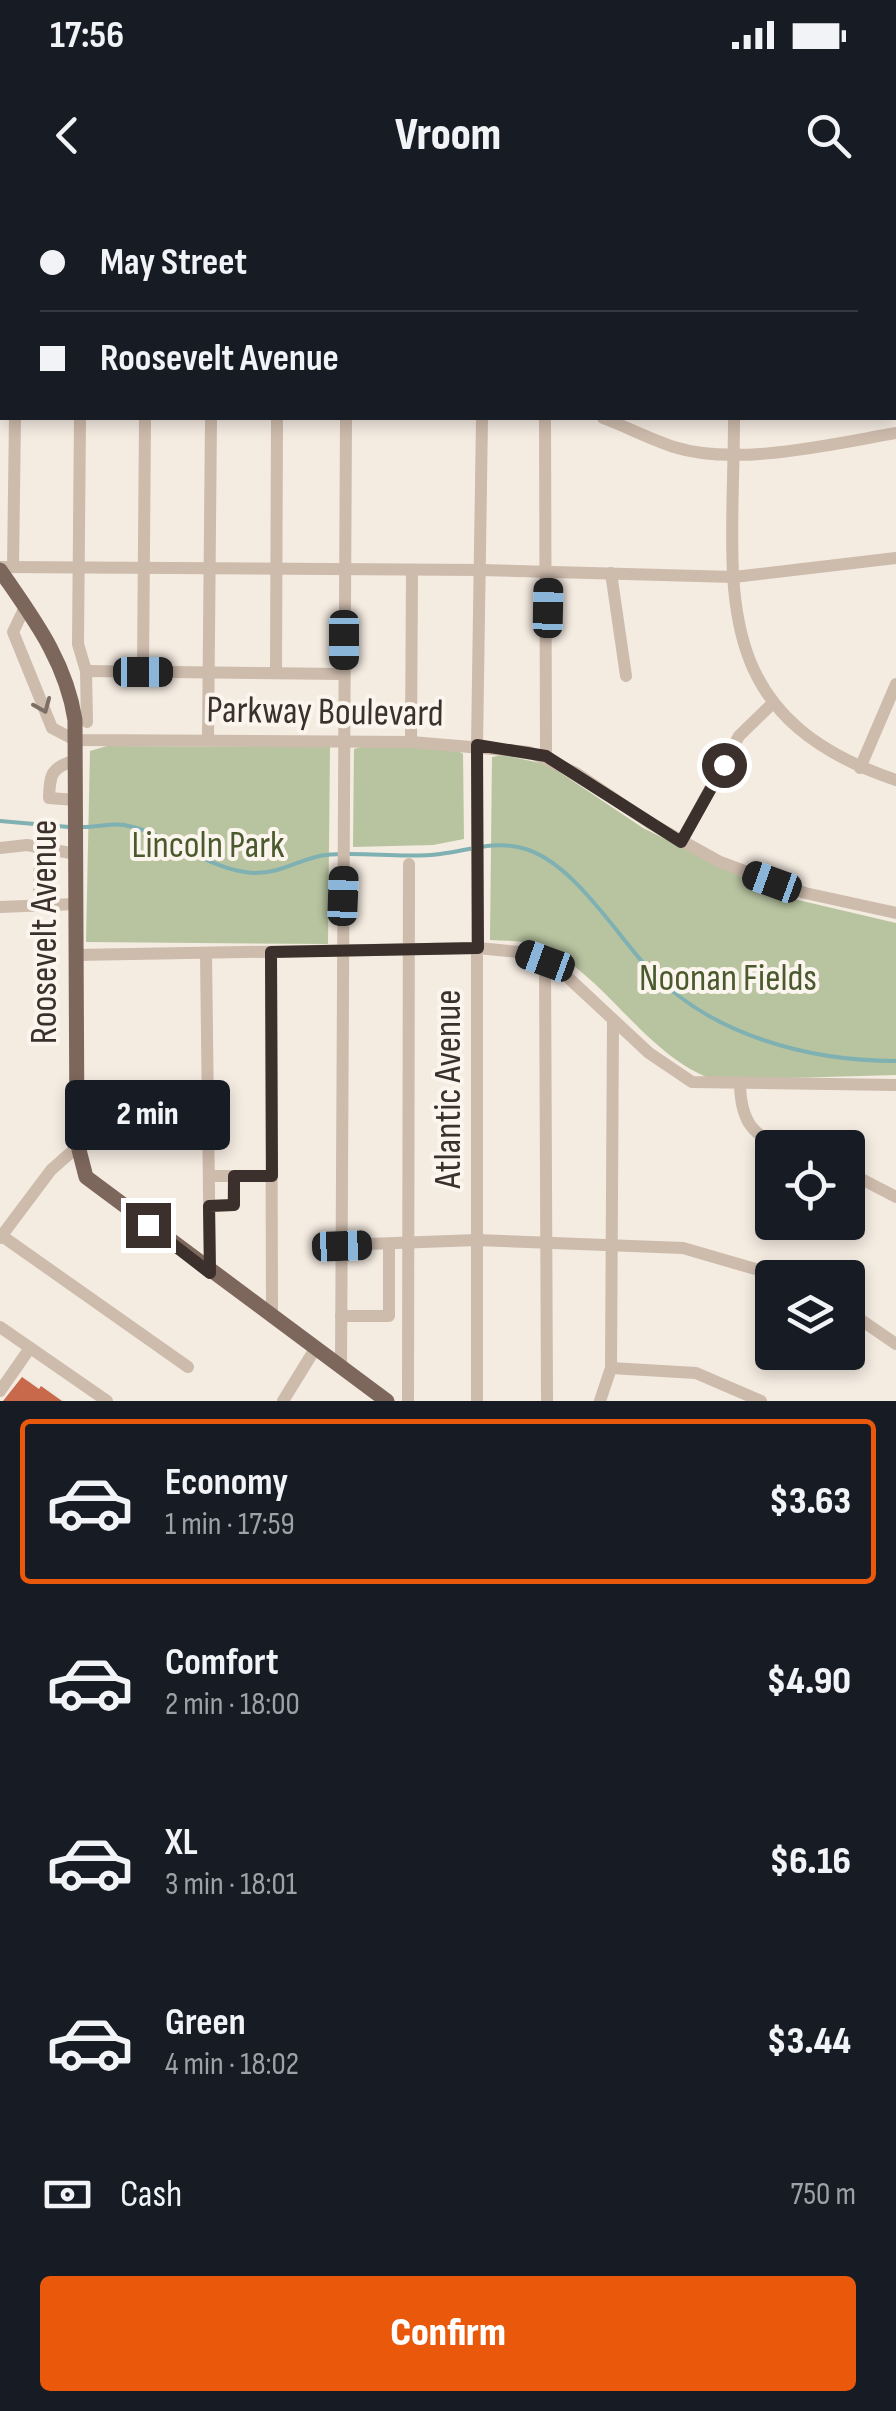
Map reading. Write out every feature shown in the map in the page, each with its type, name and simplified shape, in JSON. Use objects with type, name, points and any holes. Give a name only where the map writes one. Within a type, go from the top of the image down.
[{"type":"main road","name":"Roosevelt Avenue","points":[[4,568],[5,587],[25,607],[69,684],[76,760],[77,1147],[86,1177],[387,1401]]},
{"type":"street","points":[[15,420],[4,568],[481,570],[734,577],[896,558]]},
{"type":"street","points":[[80,420],[78,644],[86,671],[87,722]]},
{"type":"street","points":[[143,672],[146,420]]},
{"type":"street","points":[[208,740],[211,420]]},
{"type":"street","points":[[276,672],[277,420]]},
{"type":"street","points":[[341,1368],[346,420]]},
{"type":"street","name":"Atlantic Avenue","points":[[477,1401],[477,745],[482,420]]},
{"type":"street","points":[[545,420],[546,756]]},
{"type":"street","points":[[608,420],[675,447],[734,453],[896,434]]},
{"type":"street","points":[[734,420],[734,618],[746,654],[773,703],[812,740],[860,768],[896,780]]},
{"type":"street","points":[[411,742],[412,570]]},
{"type":"street","points":[[611,573],[626,676]]},
{"type":"street","points":[[25,607],[13,632],[52,728],[75,740]]},
{"type":"street","points":[[86,671],[343,674]]},
{"type":"street","points":[[860,768],[896,684]]},
{"type":"street","points":[[681,842],[740,736],[773,703]]},
{"type":"street","name":"Parkway Boulevard","points":[[75,740],[411,742],[477,745],[546,756],[681,842],[788,888],[896,912]]},
{"type":"street","points":[[76,760],[56,766],[50,773],[50,798],[76,800]]},
{"type":"street","points":[[0,848],[76,849]]},
{"type":"street","points":[[39,905],[40,848]]},
{"type":"street","points":[[408,1401],[409,864]]},
{"type":"street","points":[[0,906],[76,904]]},
{"type":"street","points":[[76,955],[478,948],[520,952],[560,970],[649,1053],[692,1082],[740,1086],[896,1085]]},
{"type":"street","points":[[271,952],[272,1317]]},
{"type":"street","points":[[206,954],[210,1273]]},
{"type":"street","points":[[545,961],[547,1401]]},
{"type":"street","points":[[600,1401],[611,1368],[613,1020]]},
{"type":"street","points":[[740,1086],[743,1115],[755,1133]]},
{"type":"street","points":[[77,1147],[51,1170],[1,1237],[188,1366]]},
{"type":"street","points":[[209,1176],[272,1176]]},
{"type":"street","points":[[209,1206],[234,1205],[234,1176]]},
{"type":"street","points":[[865,1181],[896,1197]]},
{"type":"street","points":[[342,1246],[477,1240],[612,1244],[683,1248],[755,1269]]},
{"type":"street","points":[[341,1316],[389,1316],[389,1244]]},
{"type":"street","points":[[865,1323],[896,1344]]},
{"type":"street","points":[[0,1327],[88,1396],[107,1401]]},
{"type":"street","points":[[0,1391],[30,1348]]},
{"type":"street","points":[[283,1401],[315,1348]]},
{"type":"street","points":[[611,1368],[696,1373],[756,1400]]},
{"type":"green space","name":"Lincoln Park","points":[[107,746],[330,747],[328,944],[86,942],[90,751]]},
{"type":"green space","points":[[454,748],[463,754],[464,839],[433,845],[353,847],[354,749]]},
{"type":"green space","name":"Noonan Fields","points":[[503,755],[549,765],[643,828],[781,896],[896,923],[896,1075],[715,1080],[664,1051],[598,987],[553,952],[524,942],[490,940],[492,757]]},
{"type":"building","points":[[22,1377],[39,1389],[41,1386],[62,1401],[3,1401]]},
{"type":"waterway","points":[[0,821],[69,827]]},
{"type":"waterway","points":[[79,827],[119,825],[141,829],[220,865],[253,873],[326,855],[426,855],[490,846],[522,848],[540,855],[574,881],[647,967],[700,1010],[730,1027],[795,1049],[896,1061]]},
{"type":"route","points":[[148,1225],[210,1273],[209,1206],[234,1205],[234,1176],[272,1176],[271,952],[478,948],[477,745],[546,756],[681,842],[724,765]]}]
